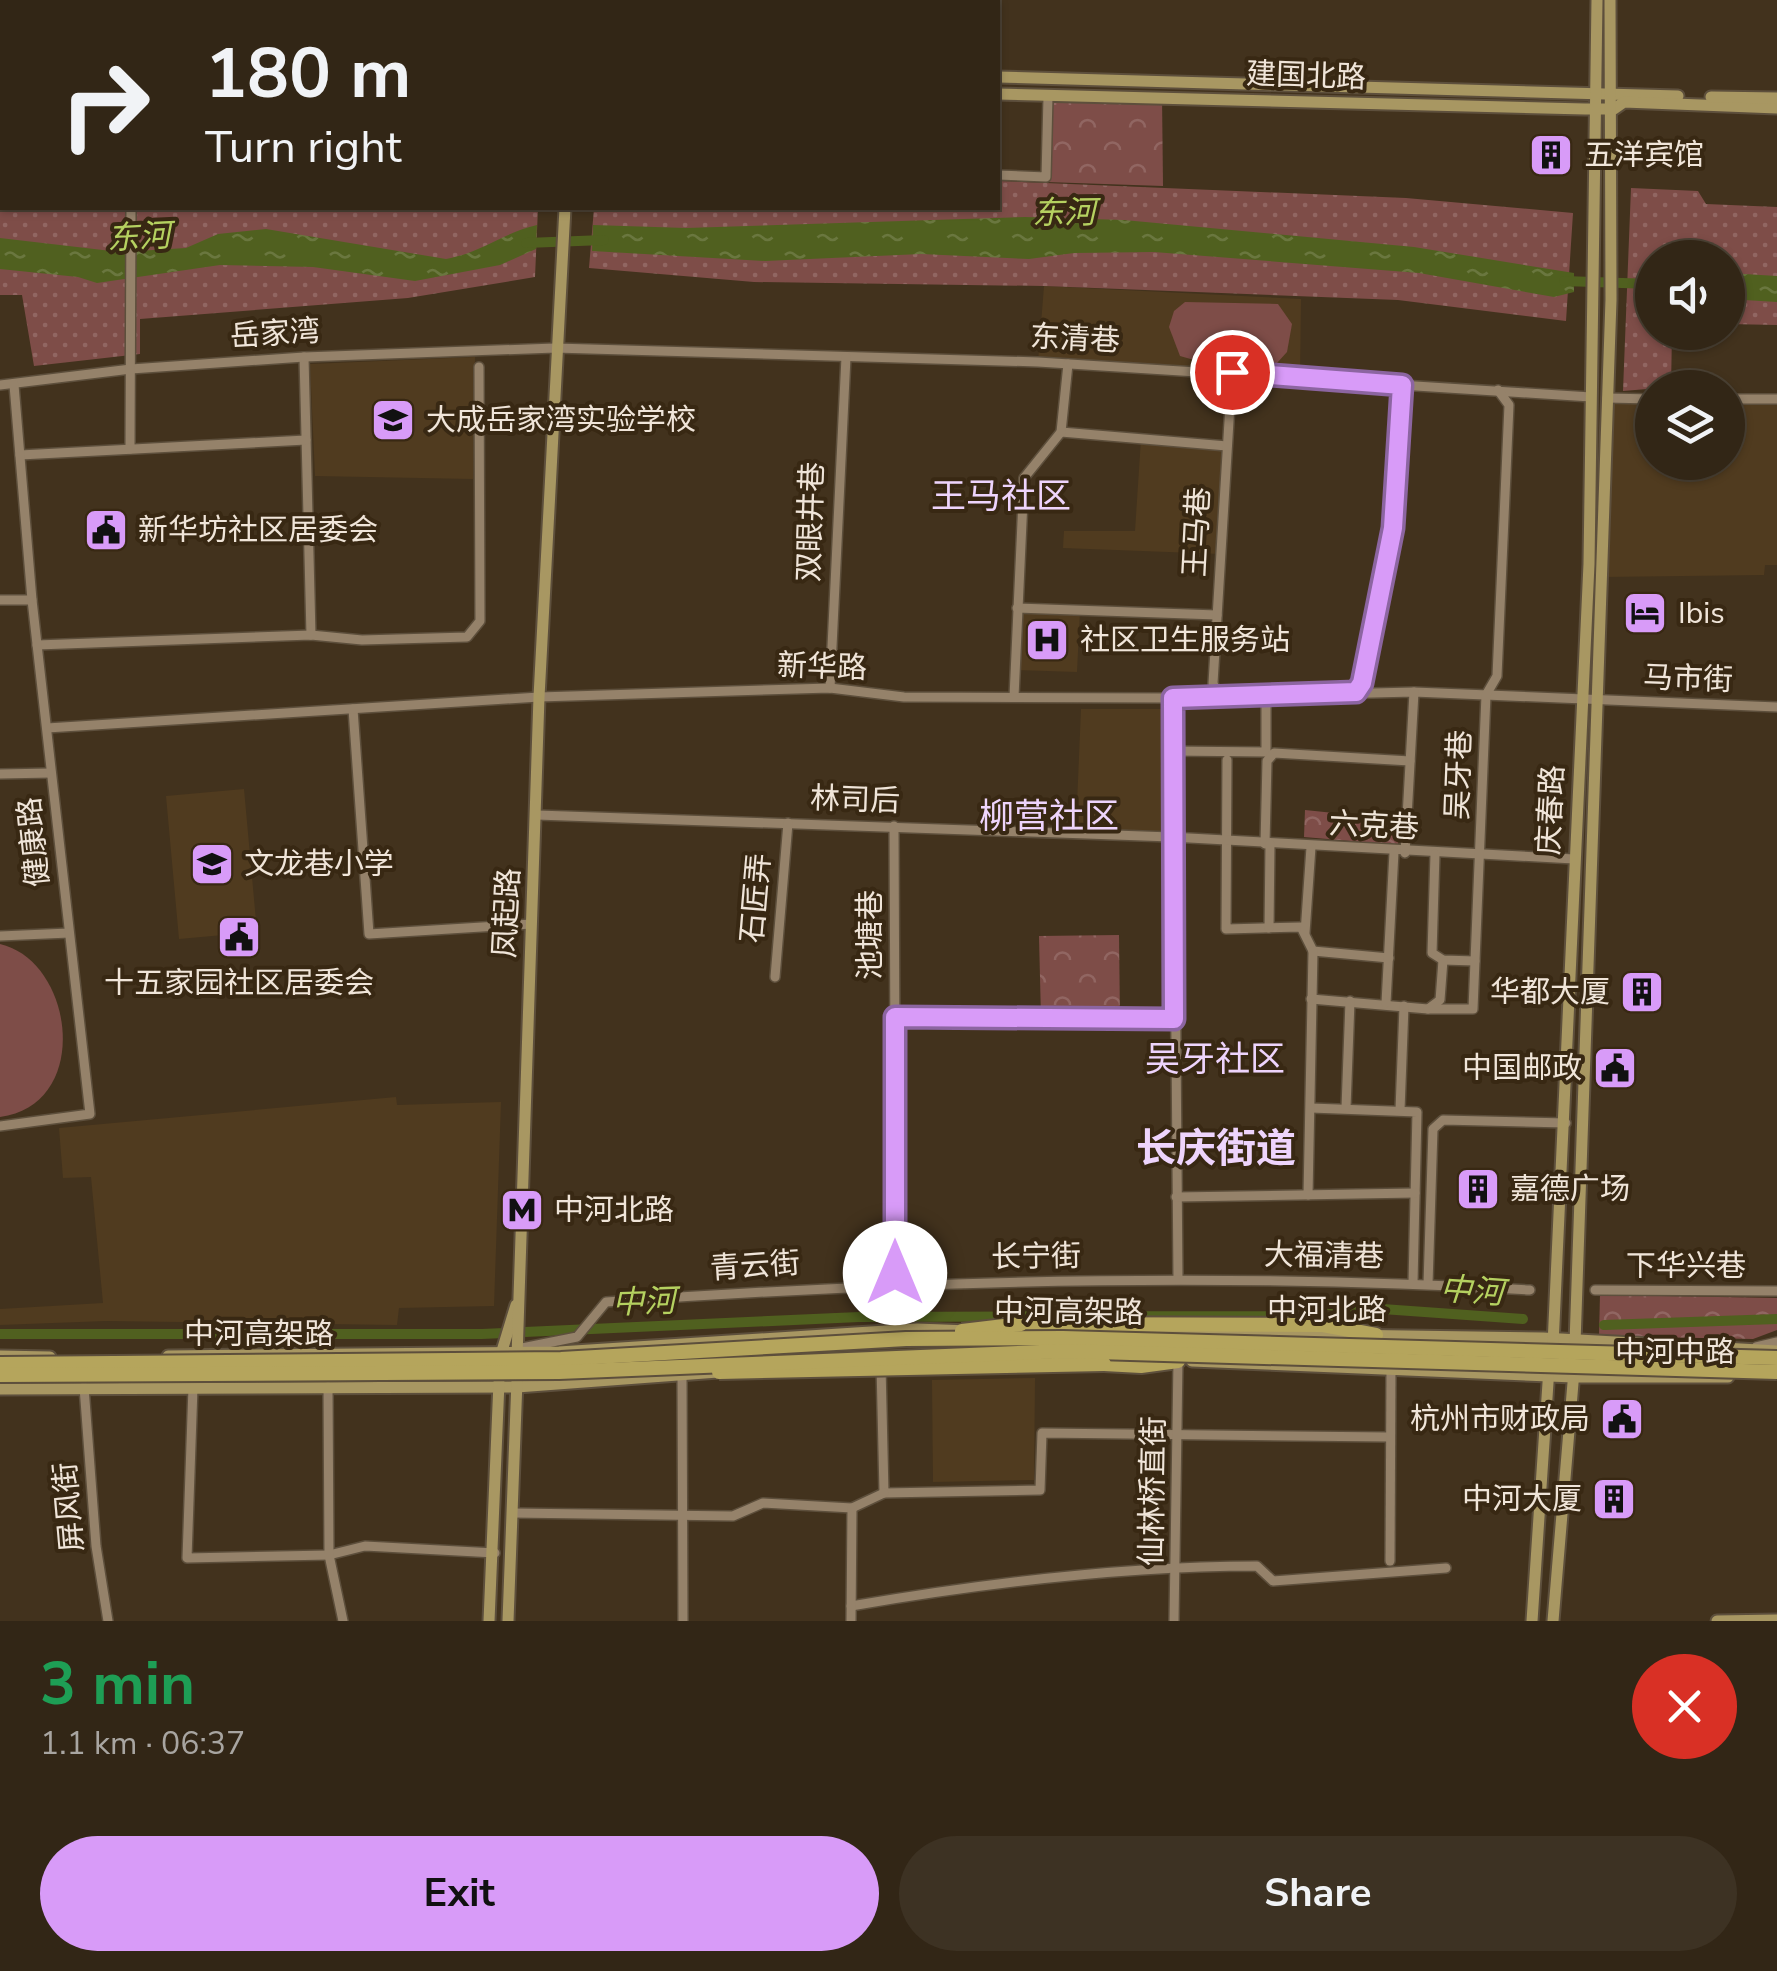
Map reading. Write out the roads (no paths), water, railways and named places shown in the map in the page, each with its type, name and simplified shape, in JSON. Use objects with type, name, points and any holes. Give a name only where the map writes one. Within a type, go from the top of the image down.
[{"type":"highway","points":[[906,1339],[1021,1324],[1323,1325],[1376,1335]]},
{"type":"highway","name":"中河高架路","points":[[0,1360],[562,1360],[906,1339],[1063,1338],[1777,1354]]},
{"type":"highway","name":"中河高架路","points":[[0,1375],[654,1367],[1064,1351],[1777,1375]]},
{"type":"highway","points":[[654,1367],[749,1375],[1141,1366],[1178,1361]]},
{"type":"main road","name":"庆春路","points":[[1554,1621],[1574,1377],[1610,300],[1614,109],[1605,92],[1596,0]]},
{"type":"main road","name":"庆春路","points":[[1532,1621],[1566,1123],[1595,299],[1598,108],[1605,92],[1610,0]]},
{"type":"main road","name":"建国北路","points":[[1000,77],[1777,98]]},
{"type":"main road","name":"建国北路","points":[[1000,94],[1614,109],[1624,102],[1777,108]]},
{"type":"main road","name":"凤起路","points":[[508,1621],[517,1388],[510,1338],[518,1302],[538,696],[565,213]]},
{"type":"main road","name":"中河北路","points":[[0,1360],[510,1338],[559,1352],[917,1328],[1575,1340]]},
{"type":"main road","points":[[489,1621],[495,1552],[499,1388],[510,1338]]},
{"type":"main road","name":"中河中路","points":[[1575,1340],[1751,1348],[1777,1354]]},
{"type":"main road","name":"中河北路","points":[[0,1389],[517,1388],[682,1375],[1029,1359],[1574,1377]]},
{"type":"main road","name":"中河中路","points":[[1574,1377],[1777,1375]]},
{"type":"main road","points":[[1718,1621],[1777,1620]]},
{"type":"street","points":[[1000,175],[1046,176],[1048,97]]},
{"type":"street","points":[[130,449],[131,210]]},
{"type":"street","name":"岳家湾","points":[[0,385],[131,369],[304,356],[555,348]]},
{"type":"street","name":"东清巷","points":[[555,348],[1068,364],[1591,397]]},
{"type":"street","points":[[304,356],[311,635]]},
{"type":"street","name":"双眼井巷","points":[[830,688],[846,357]]},
{"type":"street","points":[[1014,697],[1024,478],[1061,432],[1068,364]]},
{"type":"street","points":[[37,645],[311,635],[362,640],[467,637],[480,621],[480,366]]},
{"type":"street","name":"王马巷","points":[[1218,695],[1213,683],[1232,372]]},
{"type":"street","name":"健康路","points":[[0,1126],[90,1114],[32,600],[14,385]]},
{"type":"street","points":[[1356,692],[1362,683],[1393,528],[1402,385]]},
{"type":"street","name":"吴牙巷","points":[[1428,1009],[1474,1008],[1486,695],[1497,676],[1509,406],[1498,390]]},
{"type":"street","points":[[1607,398],[1635,398]]},
{"type":"street","points":[[1745,399],[1777,399]]},
{"type":"street","points":[[1061,432],[1227,446]]},
{"type":"street","points":[[20,455],[306,440]]},
{"type":"street","points":[[0,600],[32,600]]},
{"type":"street","points":[[1017,608],[1217,616]]},
{"type":"street","name":"新华路","points":[[46,728],[538,696],[830,688],[904,697],[1173,698],[1414,692],[1596,701]]},
{"type":"street","points":[[1386,1003],[1414,692]]},
{"type":"street","points":[[1172,751],[1266,752],[1266,694]]},
{"type":"street","points":[[1173,698],[1171,837],[1178,1280]]},
{"type":"street","name":"马市街","points":[[1596,701],[1777,708]]},
{"type":"street","points":[[353,708],[369,934],[532,924]]},
{"type":"street","points":[[1269,928],[1267,761],[1274,753],[1410,761]]},
{"type":"street","points":[[1227,760],[1226,929],[1301,927],[1313,951],[1308,1194]]},
{"type":"street","points":[[0,774],[52,773]]},
{"type":"street","name":"林司后","points":[[537,815],[1171,837]]},
{"type":"street","name":"石匠弄","points":[[775,977],[788,823]]},
{"type":"street","name":"池塘巷","points":[[894,826],[896,1284]]},
{"type":"street","name":"六克巷","points":[[1171,837],[1400,853],[1574,859]]},
{"type":"street","points":[[1306,934],[1311,847]]},
{"type":"street","points":[[1436,854],[1432,952],[1443,960],[1475,961]]},
{"type":"street","points":[[0,936],[69,933]]},
{"type":"street","points":[[1313,951],[1388,958]]},
{"type":"street","points":[[1312,999],[1428,1009],[1440,1000],[1443,960]]},
{"type":"street","points":[[1346,1108],[1350,1001]]},
{"type":"street","points":[[1400,1110],[1404,1006]]},
{"type":"street","points":[[895,1017],[1174,1019]]},
{"type":"street","points":[[1311,1108],[1417,1112],[1413,1283]]},
{"type":"street","points":[[1428,1284],[1433,1129],[1442,1120],[1566,1123]]},
{"type":"street","points":[[1176,1197],[1415,1193]]},
{"type":"street","name":"长宁街","points":[[896,1284],[1178,1280]]},
{"type":"street","name":"大福清巷","points":[[1178,1280],[1413,1283],[1530,1290]]},
{"type":"street","name":"青云街","points":[[510,1338],[577,1337],[606,1302],[896,1284]]},
{"type":"street","name":"下华兴巷","points":[[1596,1290],[1777,1291]]},
{"type":"street","points":[[1751,1348],[1777,1342]]},
{"type":"street","name":"仙林桥直街","points":[[1174,1621],[1180,1436],[1178,1361]]},
{"type":"street","points":[[881,1366],[884,1494]]},
{"type":"street","points":[[1390,1561],[1388,1437],[1392,1370]]},
{"type":"street","points":[[682,1375],[683,1621]]},
{"type":"street","name":"屏风街","points":[[84,1387],[96,1546],[108,1621]]},
{"type":"street","points":[[193,1387],[187,1558],[328,1555],[365,1546],[495,1552]]},
{"type":"street","points":[[328,1387],[328,1555],[343,1621]]},
{"type":"street","points":[[513,1512],[734,1516],[763,1504],[852,1508],[884,1494],[1040,1490],[1042,1433],[1388,1437]]},
{"type":"street","points":[[851,1621],[852,1508]]},
{"type":"street","points":[[852,1606],[963,1587],[1178,1566],[1257,1566],[1273,1581],[1446,1568]]},
{"type":"water","points":[[1025,217],[1124,220],[1414,247],[1574,273],[1574,292],[1554,297],[1419,273],[1154,252],[1074,253],[1029,259],[921,254],[765,261],[592,251],[593,225],[686,228]]},
{"type":"water","points":[[537,225],[536,249],[500,265],[415,281],[313,267],[220,265],[97,283],[78,277],[0,269],[0,238],[120,252],[186,248],[218,234],[266,229],[446,259]]},
{"type":"water","points":[[1745,274],[1777,276],[1777,302],[1745,300]]},
{"type":"waterway","name":"东河","points":[[526,243],[604,240]]},
{"type":"waterway","name":"东河","points":[[1564,281],[1635,283]]},
{"type":"waterway","name":"中河","points":[[0,1334],[482,1334],[859,1317],[1268,1316],[1284,1302]]},
{"type":"waterway","name":"中河","points":[[1298,1303],[1523,1319]]},
{"type":"waterway","name":"中河","points":[[1604,1325],[1777,1319]]},
{"type":"place","name":"五洋宾馆","points":[[1551,155]]},
{"type":"place","name":"大成岳家湾实验学校","points":[[393,420]]},
{"type":"place","name":"新华坊社区居委会","points":[[106,530]]},
{"type":"place","name":"Ibis","points":[[1645,613]]},
{"type":"place","name":"社区卫生服务站","points":[[1047,640]]},
{"type":"place","name":"文龙巷小学","points":[[212,864]]},
{"type":"place","name":"十五家园社区居委会","points":[[239,937]]},
{"type":"place","name":"华都大厦","points":[[1642,992]]},
{"type":"place","name":"中国邮政","points":[[1615,1068]]},
{"type":"place","name":"嘉德广场","points":[[1478,1189]]},
{"type":"place","name":"中河北路","points":[[522,1210]]},
{"type":"place","name":"杭州市财政局","points":[[1622,1419]]},
{"type":"place","name":"中河大厦","points":[[1614,1499]]},
{"type":"district","name":"王马社区","points":[[1001,496]]},
{"type":"district","name":"柳营社区","points":[[1049,816]]},
{"type":"district","name":"吴牙社区","points":[[1215,1059]]},
{"type":"district","name":"长庆街道","points":[[1216,1149]]}]
